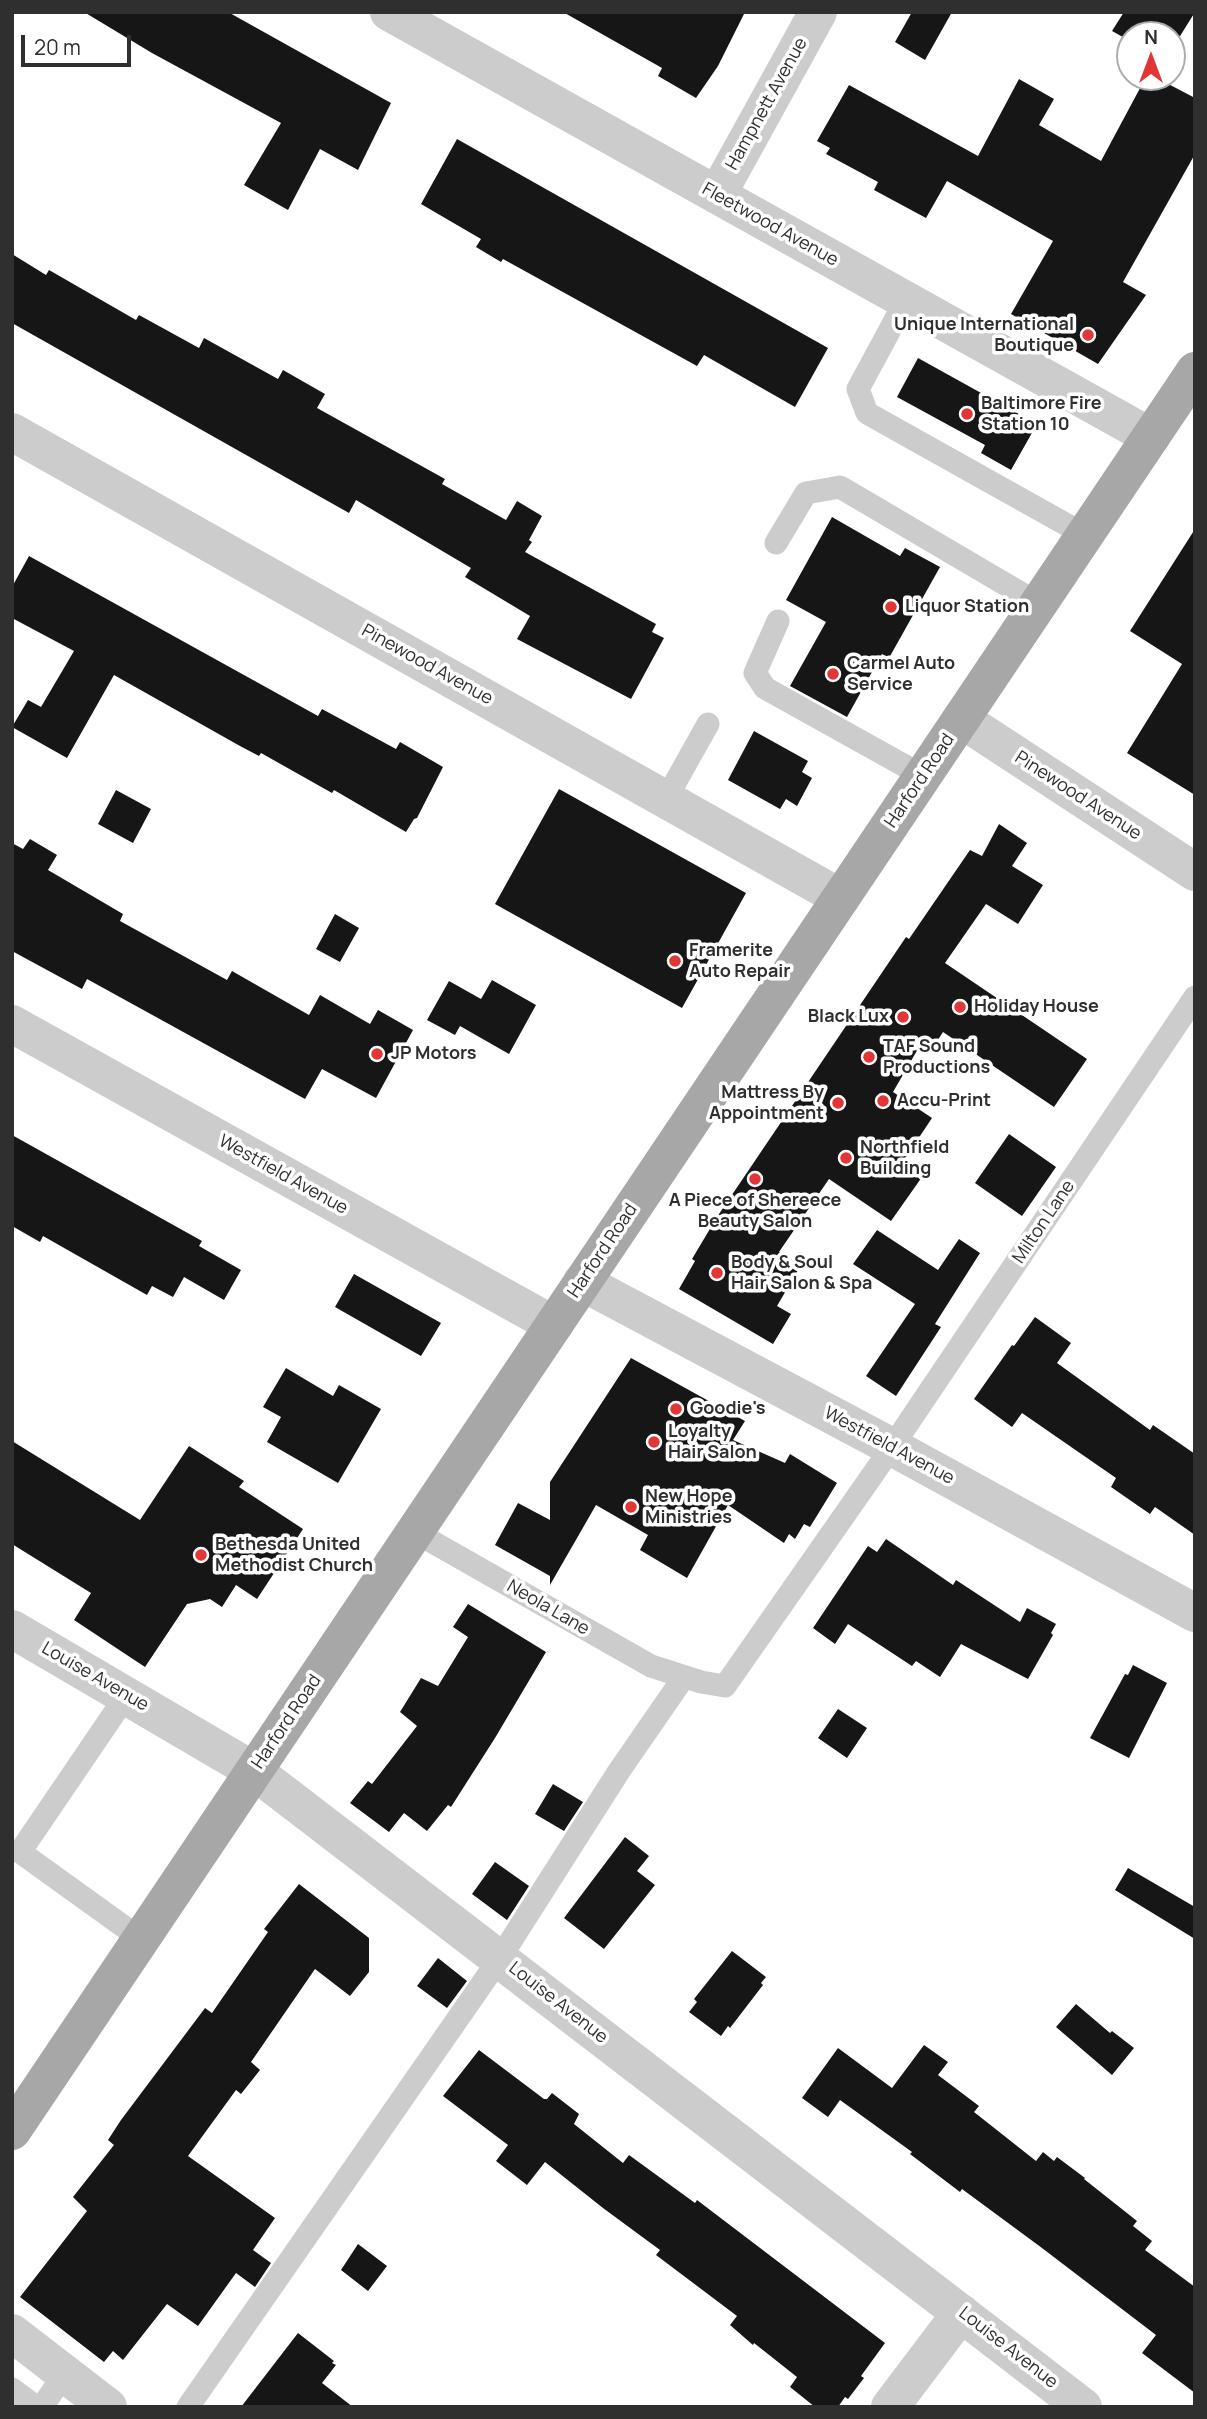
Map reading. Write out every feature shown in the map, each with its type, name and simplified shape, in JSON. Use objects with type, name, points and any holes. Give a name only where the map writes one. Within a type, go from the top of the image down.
[{"type":"main road","name":"Harford Road","points":[[12,2131],[1195,372]]},
{"type":"street","name":"Fleetwood Avenue","points":[[389,12],[1151,437]]},
{"type":"street","name":"Hampnett Avenue","points":[[717,195],[818,12]]},
{"type":"street","name":"Pinewood Avenue","points":[[12,432],[841,898]]},
{"type":"street","name":"Pinewood Avenue","points":[[961,719],[1195,872]]},
{"type":"street","name":"Westfield Avenue","points":[[12,1024],[554,1325]]},
{"type":"street","name":"Westfield Avenue","points":[[582,1282],[892,1447],[1195,1613]]},
{"type":"street","name":"Louise Avenue","points":[[12,1629],[254,1771],[1083,2407]]},
{"type":"street","points":[[890,2407],[961,2313]]},
{"type":"street","points":[[12,2333],[108,2407]]},
{"type":"lane","points":[[906,300],[858,389],[867,413],[1085,535]]},
{"type":"lane","points":[[776,543],[806,494],[840,487],[1039,604]]},
{"type":"lane","points":[[778,621],[755,673],[765,688],[923,776]]},
{"type":"lane","points":[[666,799],[708,724]]},
{"type":"lane","name":"Milton Lane","points":[[684,1677],[725,1686],[892,1447],[1195,996]]},
{"type":"lane","name":"Neola Lane","points":[[415,1532],[651,1666],[684,1677]]},
{"type":"lane","points":[[188,2407],[499,1958],[619,1771],[684,1677]]},
{"type":"lane","points":[[126,1696],[20,1853],[141,1939]]},
{"type":"lane","points":[[42,2407],[65,2373]]},
{"type":"lane","points":[[12,2389],[36,2407]]},
{"type":"building","points":[[84,12],[228,12],[391,103],[358,170],[320,149],[288,210],[244,185],[281,123],[152,53]]},
{"type":"building","points":[[563,12],[745,12],[718,66],[696,98],[658,76],[662,68]]},
{"type":"building","points":[[912,12],[952,12],[925,60],[895,42]]},
{"type":"building","points":[[1124,12],[1195,12],[1186,26],[1186,21],[1118,21]]},
{"type":"building","points":[[1019,79],[1054,99],[1039,125],[1101,161],[1138,91],[1182,91],[1195,98],[1195,154],[1123,282],[1146,295],[1098,364],[1011,314],[1053,241],[947,181],[926,218],[874,190],[878,182],[826,154],[830,148],[817,141],[849,85],[978,156]]},
{"type":"building","points":[[457,139],[828,348],[795,407],[704,355],[697,366],[503,259],[501,262],[476,247],[481,239],[421,204]]},
{"type":"building","points":[[12,254],[46,275],[49,270],[136,320],[139,315],[199,348],[204,338],[278,379],[283,370],[325,394],[317,408],[445,479],[442,484],[506,520],[517,501],[542,516],[525,552],[656,624],[652,632],[664,638],[631,699],[517,639],[530,616],[465,577],[471,568],[356,500],[349,513],[12,323]]},
{"type":"building","points":[[918,358],[1037,424],[1011,470],[981,453],[985,445],[897,397]]},
{"type":"building","points":[[832,517],[900,556],[905,548],[940,567],[889,658],[882,654],[847,717],[790,686],[826,622],[786,600]]},
{"type":"building","points":[[1195,529],[1195,795],[1127,753],[1182,664],[1130,631]]},
{"type":"building","points":[[29,556],[318,716],[322,709],[396,749],[400,742],[443,767],[417,818],[406,832],[334,790],[332,793],[261,753],[259,756],[114,675],[67,758],[12,727],[28,700],[41,707],[74,651],[12,618],[12,587]]},
{"type":"building","points":[[754,731],[808,761],[802,772],[812,778],[797,806],[786,799],[780,809],[728,780]]},
{"type":"building","points":[[559,789],[746,893],[682,1008],[495,904]]},
{"type":"building","points":[[116,790],[151,809],[133,843],[98,824]]},
{"type":"building","points":[[999,824],[1027,843],[1012,866],[1043,885],[1018,924],[986,904],[945,963],[1087,1059],[1054,1107],[943,1032],[932,1049],[922,1042],[893,1092],[932,1118],[902,1163],[922,1177],[891,1221],[829,1179],[779,1252],[801,1265],[777,1306],[791,1314],[773,1344],[679,1289],[695,1261],[692,1259],[717,1217],[906,937],[909,939],[970,850],[982,856]]},
{"type":"building","points":[[30,839],[57,855],[48,870],[123,914],[120,921],[227,980],[232,971],[309,1015],[320,995],[370,1024],[378,1010],[413,1030],[376,1098],[322,1069],[305,1099],[87,979],[82,989],[12,951],[12,843],[23,849]]},
{"type":"building","points":[[335,914],[359,928],[340,962],[316,949]]},
{"type":"building","points":[[492,980],[536,1005],[509,1054],[460,1026],[455,1035],[427,1020],[449,981],[481,999]]},
{"type":"building","points":[[1009,1134],[1056,1167],[1022,1216],[975,1183]]},
{"type":"building","points":[[12,1135],[202,1241],[199,1246],[241,1270],[224,1300],[184,1277],[173,1297],[152,1286],[147,1295],[43,1236],[40,1242],[12,1226]]},
{"type":"building","points":[[877,1230],[938,1270],[959,1239],[980,1253],[935,1324],[941,1327],[896,1396],[866,1376],[915,1304],[853,1264]]},
{"type":"building","points":[[354,1274],[441,1323],[421,1356],[335,1307]]},
{"type":"building","points":[[1035,1317],[1071,1343],[1057,1363],[1150,1430],[1153,1425],[1195,1454],[1195,1535],[1155,1507],[1150,1514],[1111,1487],[1116,1478],[1022,1413],[1012,1427],[974,1399]]},
{"type":"building","points":[[631,1358],[745,1421],[733,1440],[785,1463],[790,1454],[837,1483],[810,1527],[804,1524],[795,1539],[789,1534],[784,1543],[728,1505],[687,1578],[640,1550],[648,1535],[596,1505],[550,1585],[550,1576],[495,1545],[518,1503],[550,1520],[550,1482]]},
{"type":"building","points":[[286,1368],[333,1396],[339,1385],[381,1409],[338,1483],[267,1442],[281,1417],[263,1407]]},
{"type":"building","name":"Bethesda United Methodist Church","points":[[12,1441],[140,1520],[189,1446],[244,1481],[239,1487],[303,1529],[257,1599],[236,1585],[222,1607],[210,1599],[187,1604],[145,1667],[74,1620],[91,1593],[12,1544]]},
{"type":"building","points":[[886,1539],[953,1585],[956,1580],[1020,1622],[1027,1608],[1056,1624],[1051,1633],[1053,1635],[1028,1679],[961,1644],[940,1677],[916,1661],[912,1666],[848,1624],[835,1644],[813,1628],[868,1546],[877,1552]]},
{"type":"building","points":[[468,1604],[546,1652],[451,1807],[448,1805],[427,1831],[404,1813],[389,1832],[350,1803],[368,1781],[372,1784],[417,1726],[400,1712],[421,1678],[438,1686],[468,1637],[453,1627]]},
{"type":"building","points":[[1133,1665],[1167,1683],[1129,1758],[1090,1738],[1125,1674],[1128,1675]]},
{"type":"building","points":[[838,1709],[867,1728],[847,1758],[818,1738]]},
{"type":"building","points":[[553,1784],[583,1802],[564,1831],[535,1814]]},
{"type":"building","points":[[625,1837],[649,1856],[637,1871],[655,1885],[604,1949],[564,1918]]},
{"type":"building","points":[[495,1862],[529,1886],[507,1920],[472,1894]]},
{"type":"building","points":[[1128,1868],[1195,1907],[1195,1939],[1115,1890]]},
{"type":"building","points":[[299,1884],[369,1938],[369,1972],[350,1996],[315,1969],[251,2062],[260,2070],[241,2094],[236,2090],[188,2156],[275,2218],[253,2250],[271,2263],[255,2287],[236,2273],[198,2326],[167,2304],[123,2360],[113,2351],[104,2362],[20,2297],[87,2211],[73,2197],[114,2145],[108,2140],[121,2120],[205,2008],[212,2013],[268,1932],[264,1929]]},
{"type":"building","points":[[732,1951],[766,1977],[761,1983],[763,1985],[721,2036],[689,2012],[697,2002],[694,1999]]},
{"type":"building","points":[[438,1958],[467,1981],[447,2008],[417,1986]]},
{"type":"building","points":[[1076,2004],[1110,2033],[1112,2031],[1134,2048],[1112,2075],[1056,2027]]},
{"type":"building","points":[[924,2045],[948,2062],[938,2075],[979,2106],[974,2112],[1036,2161],[1043,2152],[1054,2161],[1057,2157],[1085,2178],[1137,2221],[1133,2226],[1152,2241],[1145,2250],[1195,2287],[1195,2393],[1142,2353],[1156,2335],[1042,2248],[962,2189],[960,2192],[910,2154],[912,2152],[840,2100],[828,2117],[802,2098],[838,2048],[892,2088]]},
{"type":"building","points":[[479,2050],[544,2099],[552,2093],[579,2114],[574,2124],[623,2163],[629,2155],[695,2203],[697,2200],[885,2343],[848,2399],[845,2397],[838,2407],[815,2407],[790,2387],[797,2377],[730,2325],[737,2316],[656,2255],[660,2250],[545,2162],[527,2185],[496,2161],[508,2145],[443,2096]]},
{"type":"building","points":[[358,2244],[387,2266],[368,2291],[341,2270]]},
{"type":"building","points":[[298,2333],[334,2361],[332,2363],[336,2365],[322,2383],[353,2407],[241,2407]]},
{"type":"place","name":"Unique International Boutique","points":[[1088,335]]},
{"type":"place","name":"Baltimore Fire Station 10","points":[[967,414]]},
{"type":"place","name":"Liquor Station","points":[[891,607]]},
{"type":"place","name":"Carmel Auto Service","points":[[833,674]]},
{"type":"place","name":"Framerite Auto Repair","points":[[675,961]]},
{"type":"place","name":"Holiday House","points":[[960,1007]]},
{"type":"place","name":"Black Lux","points":[[903,1017]]},
{"type":"place","name":"JP Motors","points":[[377,1054]]},
{"type":"place","name":"TAF Sound Productions","points":[[869,1057]]},
{"type":"place","name":"Accu-Print","points":[[883,1101]]},
{"type":"place","name":"Mattress By Appointment","points":[[838,1103]]},
{"type":"place","name":"Northfield Building","points":[[846,1158]]},
{"type":"place","name":"A Piece of Shereece Beauty Salon","points":[[755,1179]]},
{"type":"place","name":"Body & Soul Hair Salon & Spa","points":[[717,1273]]},
{"type":"place","name":"Goodie's","points":[[676,1409]]},
{"type":"place","name":"Loyalty Hair Salon","points":[[654,1442]]},
{"type":"place","name":"New Hope Ministries","points":[[631,1507]]},
{"type":"place","name":"Bethesda United Methodist Church","points":[[201,1555]]}]
